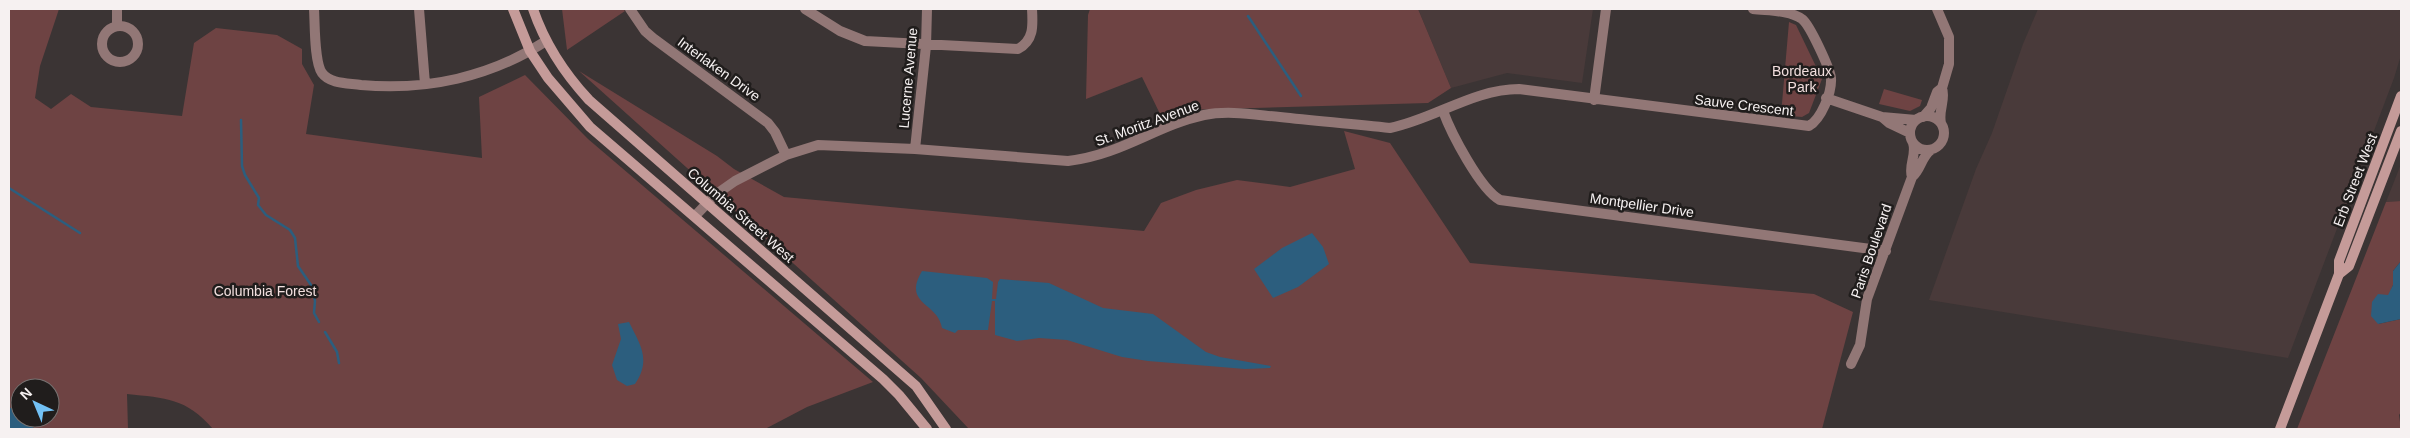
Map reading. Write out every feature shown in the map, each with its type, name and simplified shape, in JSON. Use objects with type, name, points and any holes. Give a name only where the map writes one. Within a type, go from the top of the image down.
[{"type":"main road","points":[[513,9],[530,51],[548,78],[590,127],[888,384],[927,429]]},
{"type":"main road","name":"Columbia Street West","points":[[533,9],[546,41],[567,76],[588,100],[916,386],[946,429]]},
{"type":"main road","name":"Erb Street West","points":[[2280,429],[2339,274],[2339,261],[2401,96]]},
{"type":"main road","name":"Erb Street West","points":[[2339,274],[2349,266],[2401,131]]},
{"type":"street","points":[[117,9],[117,26]]},
{"type":"street","points":[[314,9],[320,69],[327,78],[349,84],[384,87],[425,84],[467,77],[490,70],[530,51],[546,41]]},
{"type":"street","points":[[419,9],[425,84]]},
{"type":"street","name":"Interlaken Drive","points":[[630,9],[645,31],[653,38],[768,123],[775,132],[786,155]]},
{"type":"street","points":[[805,9],[856,39],[926,46],[1018,49],[1026,44],[1031,36],[1032,9]]},
{"type":"street","name":"Lucerne Avenue","points":[[916,149],[926,46],[927,9]]},
{"type":"street","points":[[1594,100],[1606,9]]},
{"type":"street","name":"Sauve Crescent","points":[[1594,100],[1802,127],[1809,126],[1816,120],[1826,98],[1830,84],[1830,74],[1804,21],[1793,14],[1753,9]]},
{"type":"street","points":[[1882,117],[1912,138],[1921,149],[1931,150],[1940,145],[1944,138],[1940,110],[1944,94],[1942,88],[1949,64],[1950,50],[1948,32],[1938,9]]},
{"type":"street","points":[[1912,138],[1920,118],[1930,108],[1937,92],[1942,88]]},
{"type":"street","name":"St. Moritz Avenue","points":[[695,216],[706,203],[734,181],[786,155],[803,149],[834,144],[1068,161],[1090,159],[1113,152],[1183,122],[1205,115],[1235,113],[1390,128],[1412,123],[1502,89],[1519,89],[1594,100]]},
{"type":"street","points":[[1826,98],[1882,117],[1920,118],[1932,116],[1941,122]]},
{"type":"street","name":"Montpellier Drive","points":[[1443,111],[1458,146],[1491,192],[1500,200],[1886,251]]},
{"type":"street","name":"Paris Boulevard","points":[[1912,138],[1915,154],[1910,170],[1912,177]]},
{"type":"street","name":"Paris Boulevard","points":[[1851,364],[1860,345],[1867,300],[1912,177],[1926,154],[1931,150]]},
{"type":"shaded area","points":[[1418,9],[1593,9],[1582,83],[1507,73],[1451,88]]},
{"type":"shaded area","points":[[2038,9],[2399,9],[2401,12],[2401,55],[2394,78],[2288,358],[1929,300],[1976,169],[1992,133],[2023,44]]},
{"type":"shaded area","points":[[2401,164],[2401,201],[2386,202]]},
{"type":"green space","name":"Columbia Forest","points":[[9,9],[59,9],[40,66],[35,98],[51,109],[71,94],[91,107],[182,116],[194,43],[216,28],[277,35],[302,49],[302,64],[314,85],[306,134],[482,158],[479,97],[525,75],[588,139],[873,382],[807,407],[765,429],[213,429],[194,411],[184,405],[164,399],[127,394],[128,429],[35,429],[60,428],[60,378],[10,378],[9,408]]},
{"type":"green space","points":[[562,9],[623,9],[625,11],[567,50]]},
{"type":"green space","points":[[1090,9],[1418,9],[1451,88],[1428,103],[1182,110],[1162,118],[1142,77],[1086,99],[1088,15]]},
{"type":"green space","name":"Bordeaux Park","points":[[1789,22],[1796,25],[1822,79],[1809,113],[1802,117],[1781,115]]},
{"type":"green space","points":[[579,71],[717,156],[734,169],[784,197],[1144,231],[1161,203],[1196,190],[1237,180],[1290,187],[1355,169],[1344,131],[1390,143],[1470,263],[1814,294],[1853,312],[1822,429],[969,429],[921,378]]},
{"type":"green space","points":[[1884,89],[1922,100],[1920,106],[1910,111],[1879,104]]},
{"type":"green space","points":[[2401,201],[2401,261],[2393,271],[2393,285],[2378,324],[2401,319],[2401,412],[2399,415],[2401,429],[2297,429],[2386,202]]},
{"type":"water","points":[[1312,233],[1323,247],[1329,264],[1298,287],[1273,298],[1254,269],[1282,248]]},
{"type":"water","points":[[2401,261],[2401,319],[2378,324],[2371,316],[2372,302],[2378,294],[2388,295],[2393,285],[2393,271]]},
{"type":"water","points":[[922,271],[987,278],[993,282],[992,299],[996,299],[1000,279],[1049,283],[1103,308],[1153,314],[1206,352],[1220,357],[1271,366],[1270,368],[1245,369],[1148,361],[1122,357],[1067,340],[1039,338],[1017,341],[995,335],[995,301],[992,301],[988,330],[958,330],[955,333],[942,328],[939,319],[918,297],[916,291],[917,282]]},
{"type":"water","points":[[629,322],[640,346],[643,360],[640,375],[635,384],[627,386],[617,380],[612,365],[621,339],[618,324]]},
{"type":"water","points":[[10,408],[10,428],[35,429],[9,429]]},
{"type":"waterway","points":[[1248,16],[1301,96]]},
{"type":"waterway","points":[[241,120],[242,166],[245,175],[259,198],[258,205],[266,215],[290,230],[295,238],[298,266],[311,285],[315,301],[314,313],[319,322]]},
{"type":"waterway","points":[[9,188],[80,233]]},
{"type":"waterway","points":[[325,332],[337,352],[339,363]]}]
